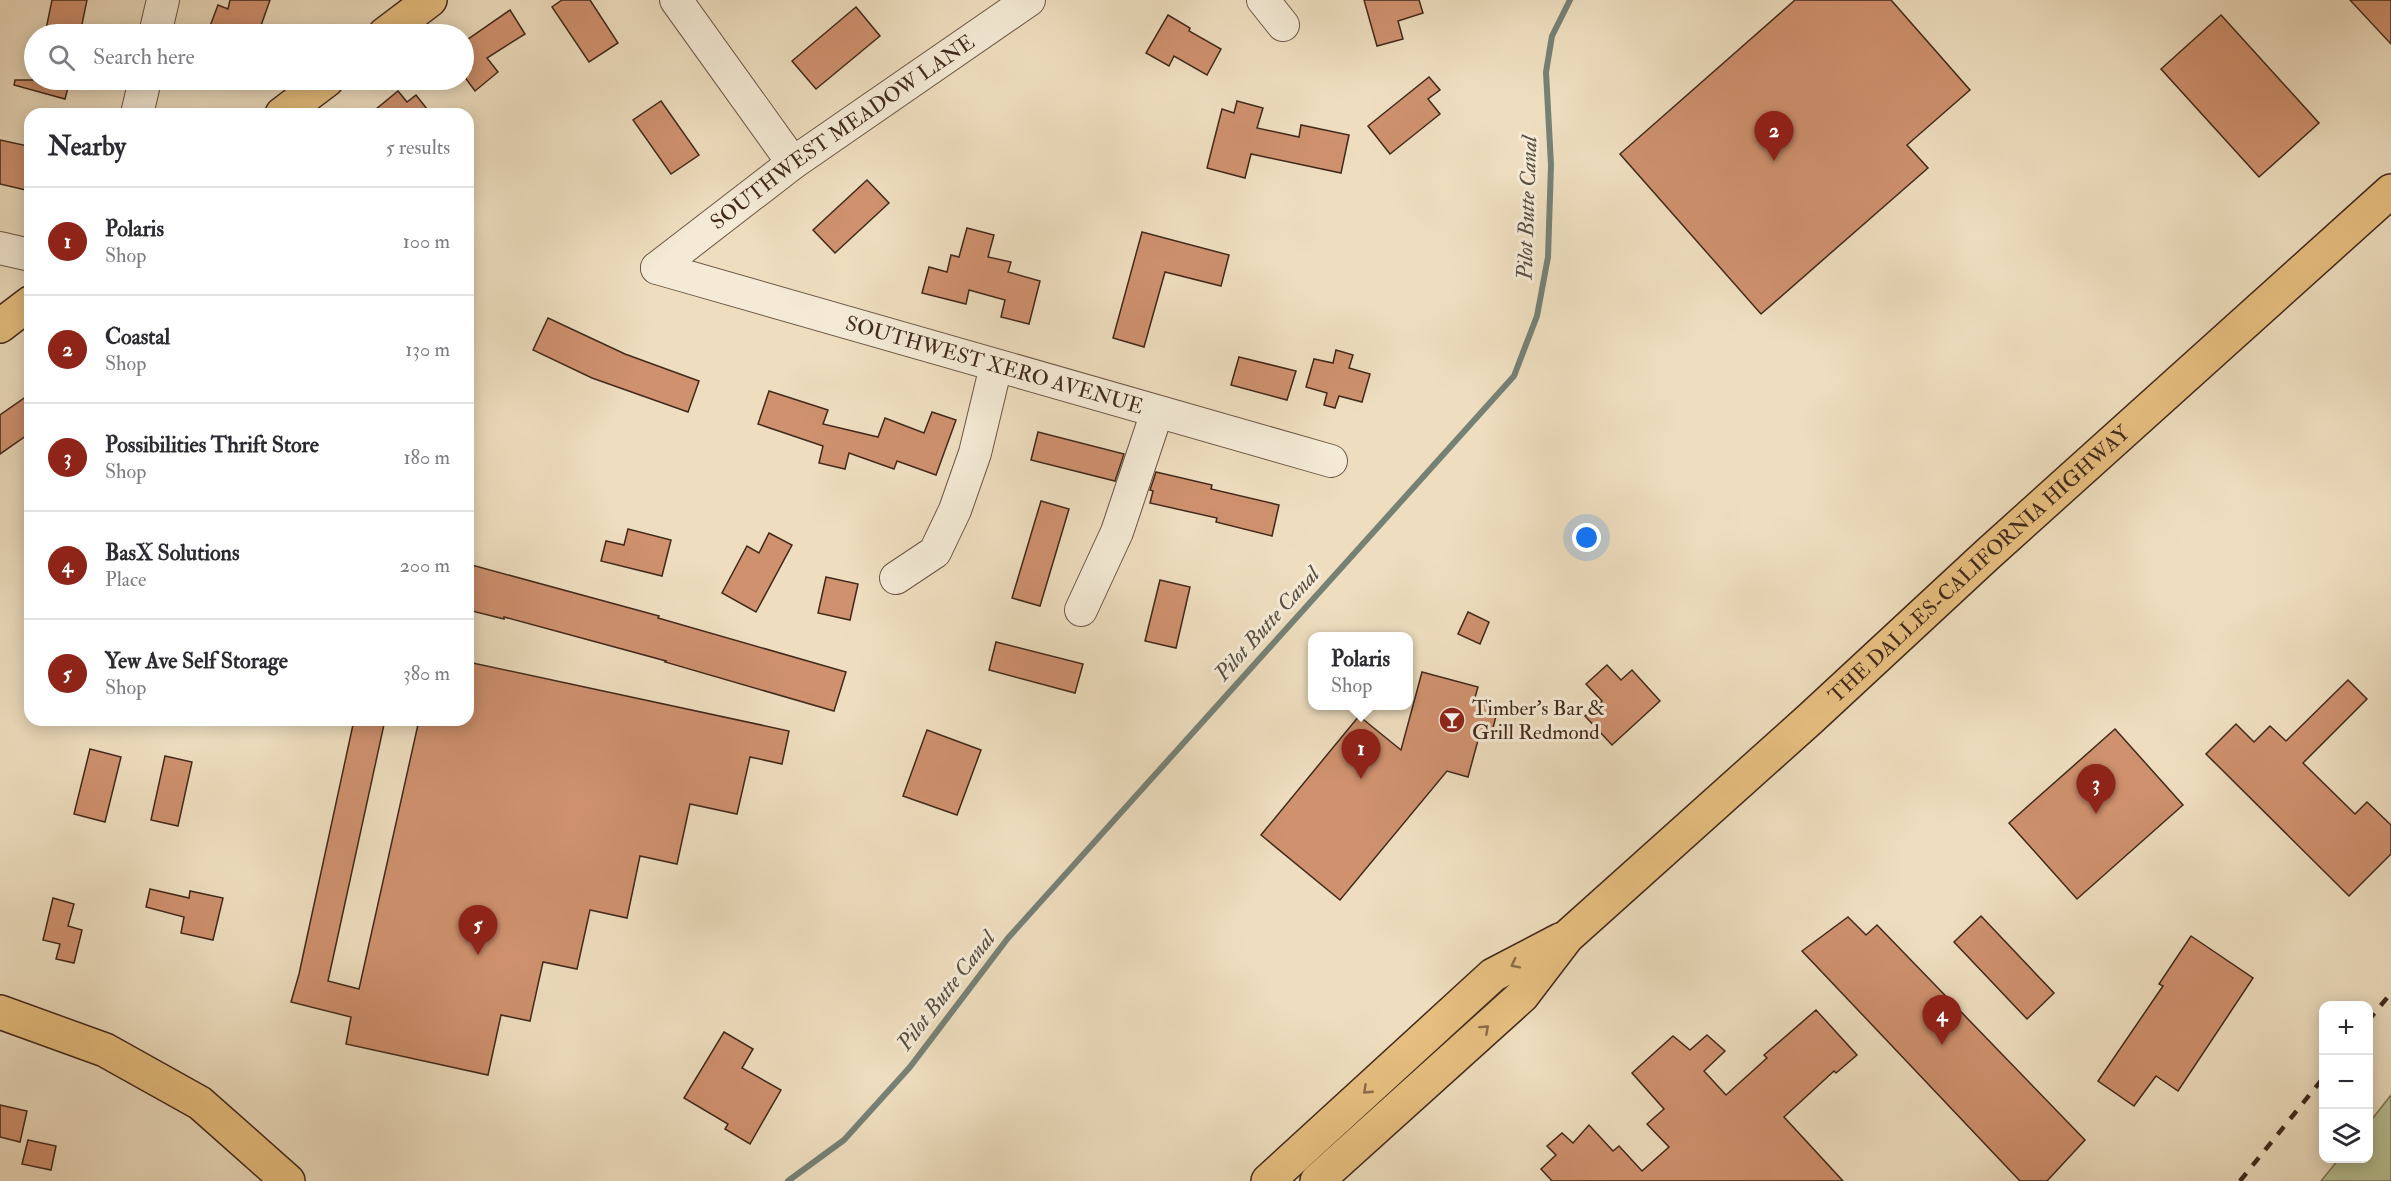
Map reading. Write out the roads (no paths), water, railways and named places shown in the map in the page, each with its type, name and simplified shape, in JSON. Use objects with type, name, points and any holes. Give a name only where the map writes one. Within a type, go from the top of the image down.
[{"type":"main road","points":[[398,24],[430,0]]},
{"type":"main road","points":[[290,108],[314,90]]},
{"type":"main road","name":"THE DALLES-CALIFORNIA HIGHWAY","points":[[1317,1181],[1522,996],[1567,937],[2391,191]]},
{"type":"main road","points":[[0,326],[24,308]]},
{"type":"main road","name":"THE DALLES-CALIFORNIA HIGHWAY","points":[[1268,1181],[1493,975],[1567,937]]},
{"type":"main road","points":[[0,1012],[105,1050],[200,1103],[288,1181]]},
{"type":"main road","points":[[1350,1181],[1396,1137],[1457,1055]]},
{"type":"main road","points":[[1252,1181],[1293,1158]]},
{"type":"street","points":[[157,24],[163,0]]},
{"type":"street","points":[[676,0],[793,163]]},
{"type":"street","name":"SOUTHWEST MEADOW LANE","points":[[657,268],[793,163],[1029,0]]},
{"type":"street","points":[[1263,0],[1283,25]]},
{"type":"street","points":[[138,108],[143,90]]},
{"type":"street","points":[[0,248],[24,254]]},
{"type":"street","name":"SOUTHWEST XERO AVENUE","points":[[657,268],[1331,461]]},
{"type":"street","points":[[896,578],[935,552],[955,510],[975,453],[996,366]]},
{"type":"street","points":[[1081,610],[1117,532],[1157,412]]},
{"type":"waterway","name":"Pilot Butte Canal","points":[[788,1181],[844,1140],[910,1067],[1008,938],[1514,376],[1537,316],[1548,257],[1551,165],[1546,72],[1552,36],[1570,0]]},
{"type":"railway","points":[[2373,1015],[2391,993]]},
{"type":"railway","points":[[2240,1181],[2319,1083]]},
{"type":"place","name":"Coastal","points":[[1774,161]]},
{"type":"place","name":"Timber's Bar & Grill Redmond","points":[[1452,720]]},
{"type":"place","name":"Polaris","points":[[1361,779]]},
{"type":"place","name":"Possibilities Thrift Store","points":[[2096,814]]},
{"type":"place","name":"Yew Ave Self Storage","points":[[478,955]]},
{"type":"place","name":"BasX Solutions","points":[[1942,1045]]}]
